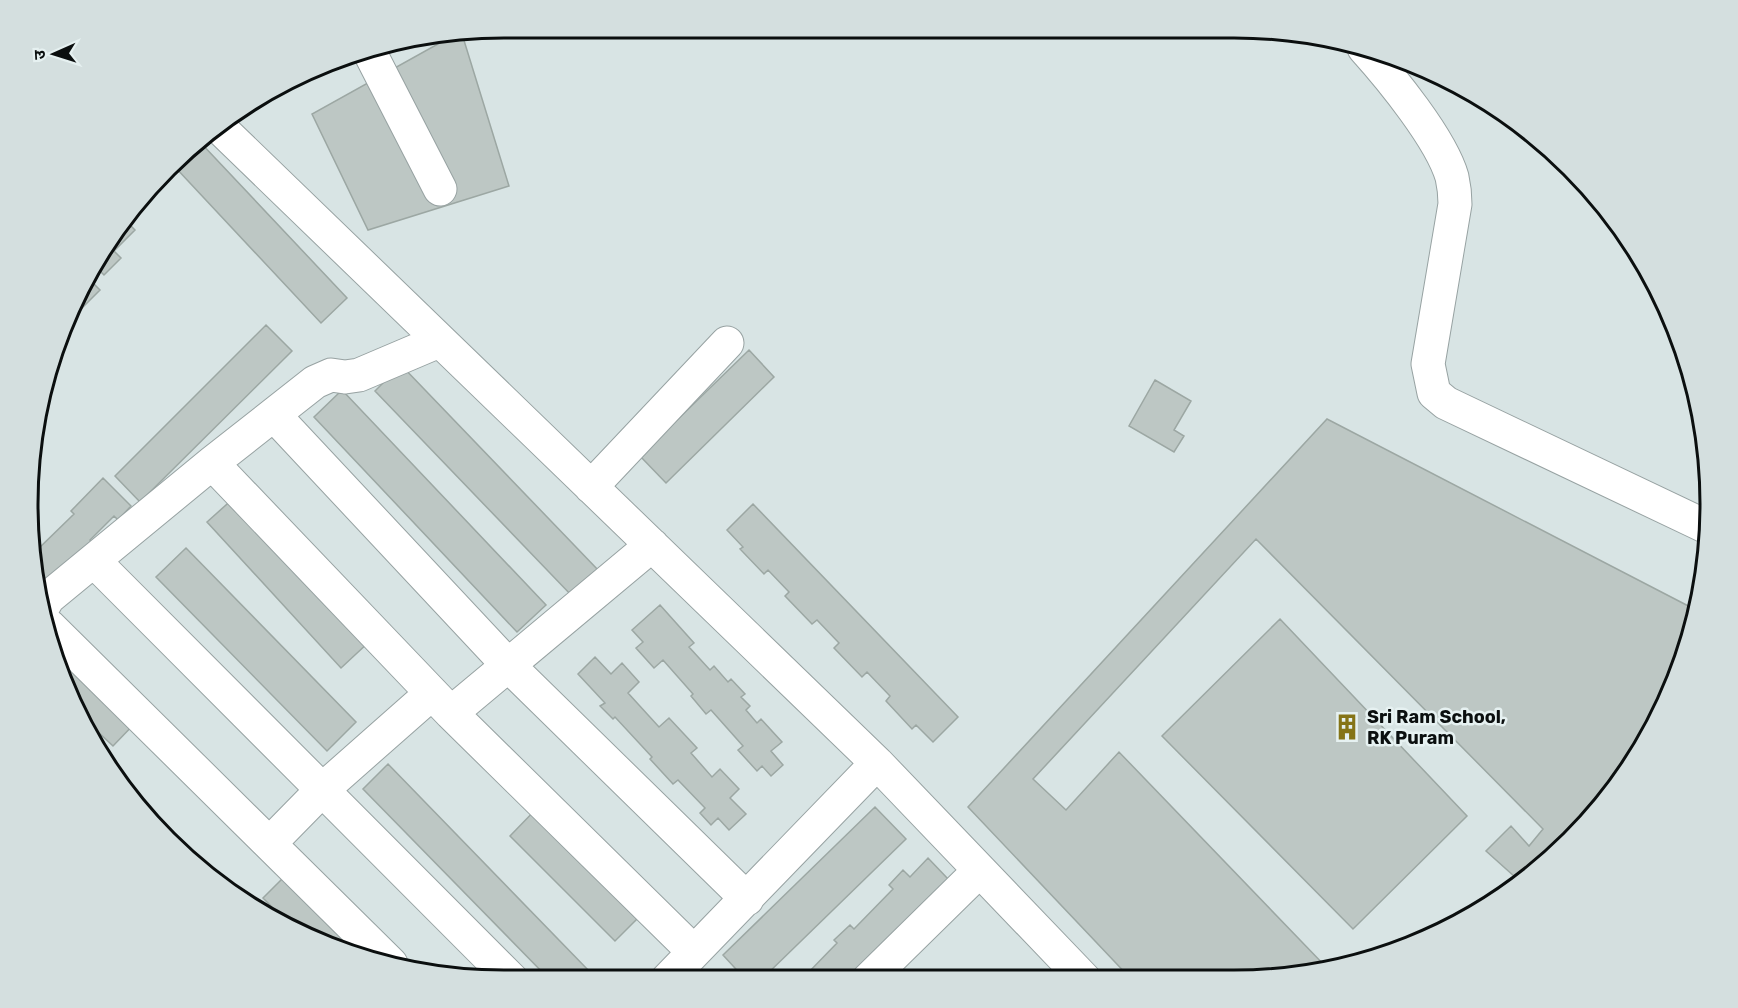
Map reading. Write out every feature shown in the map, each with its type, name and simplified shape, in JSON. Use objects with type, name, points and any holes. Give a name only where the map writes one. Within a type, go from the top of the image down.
[{"type":"street","points":[[372,56],[440,189]]},
{"type":"street","points":[[1374,59],[1386,72],[1428,132],[1446,162],[1453,182],[1455,204],[1428,364],[1434,393],[1446,404],[1700,524]]},
{"type":"street","points":[[224,131],[877,763],[1075,970]]},
{"type":"street","points":[[47,600],[212,463],[315,382],[331,375],[345,377],[359,375],[439,341]]},
{"type":"street","points":[[591,487],[727,344]]},
{"type":"street","points":[[274,415],[508,665],[747,899]]},
{"type":"street","points":[[212,463],[441,703],[694,952]]},
{"type":"street","points":[[270,843],[322,790],[441,703],[508,665],[652,545]]},
{"type":"street","points":[[94,561],[502,970]]},
{"type":"street","points":[[55,632],[382,955]]},
{"type":"street","points":[[677,970],[877,763]]},
{"type":"street","points":[[878,970],[979,871]]},
{"type":"building","points":[[464,39],[509,186],[368,230],[312,114],[443,41]]},
{"type":"building","points":[[204,147],[347,298],[321,323],[178,170]]},
{"type":"building","points":[[130,225],[135,230],[114,251],[121,258],[104,275],[100,271]]},
{"type":"building","points":[[94,284],[100,290],[80,310]]},
{"type":"building","points":[[266,325],[292,351],[140,502],[115,476]]},
{"type":"building","points":[[749,350],[774,377],[666,483],[640,456]]},
{"type":"building","points":[[401,365],[599,571],[573,597],[375,391]]},
{"type":"building","points":[[1155,380],[1191,401],[1174,430],[1184,436],[1174,452],[1129,426]]},
{"type":"building","points":[[342,390],[546,605],[517,632],[314,417]]},
{"type":"building","name":"Sri Ram School, RK Puram","points":[[1327,419],[1689,607],[1665,683],[1638,737],[1604,788],[1564,834],[1518,874],[1467,908],[1413,935],[1355,955],[1295,967],[1265,970],[1123,970],[968,807]]},
{"type":"building","points":[[103,478],[131,506],[118,520],[114,516],[90,540],[93,544],[44,586],[39,548],[74,514],[71,511]]},
{"type":"building","points":[[236,496],[370,641],[341,668],[207,522]]},
{"type":"building","points":[[753,504],[958,717],[933,742],[916,725],[912,729],[886,701],[890,696],[867,672],[862,677],[834,648],[839,643],[817,620],[812,624],[785,596],[789,592],[768,570],[764,574],[740,549],[743,547],[727,530]]},
{"type":"building","points":[[1256,539],[1543,829],[1529,846],[1511,826],[1486,851],[1514,877],[1467,908],[1413,935],[1384,946],[1322,963],[1119,752],[1066,810],[1033,779]],"holes":[[[1280,619],[1467,816],[1353,929],[1162,736]]]},
{"type":"building","points":[[186,548],[356,722],[327,751],[156,577]]},
{"type":"building","points":[[660,605],[694,643],[689,647],[710,670],[714,666],[728,682],[731,679],[745,694],[741,697],[750,706],[746,710],[757,723],[761,719],[782,742],[771,751],[783,765],[771,776],[762,766],[757,771],[738,750],[743,746],[711,710],[706,714],[691,696],[693,694],[663,660],[654,668],[636,648],[643,642],[632,630]]},
{"type":"building","points":[[59,645],[138,720],[113,746],[97,731],[73,683]]},
{"type":"building","points":[[595,657],[611,674],[622,663],[639,682],[628,693],[659,727],[669,718],[697,748],[691,753],[712,777],[720,769],[739,789],[730,798],[746,814],[729,830],[718,818],[711,825],[700,813],[705,808],[678,780],[673,784],[615,717],[613,719],[600,706],[605,703],[578,674]]},
{"type":"building","points":[[388,764],[588,970],[540,970],[363,789]]},
{"type":"building","points":[[540,805],[645,911],[615,941],[510,836]]},
{"type":"building","points":[[875,807],[906,839],[771,970],[737,970],[723,955]]},
{"type":"building","points":[[928,858],[949,880],[861,970],[811,970],[837,943],[834,940],[850,925],[854,929],[893,889],[889,885],[903,870],[910,877]]},
{"type":"building","points":[[291,870],[372,951],[325,935],[298,922],[275,910],[263,898]]},
{"type":"place","name":"Sri Ram School, RK Puram","points":[[1347,727]]}]
